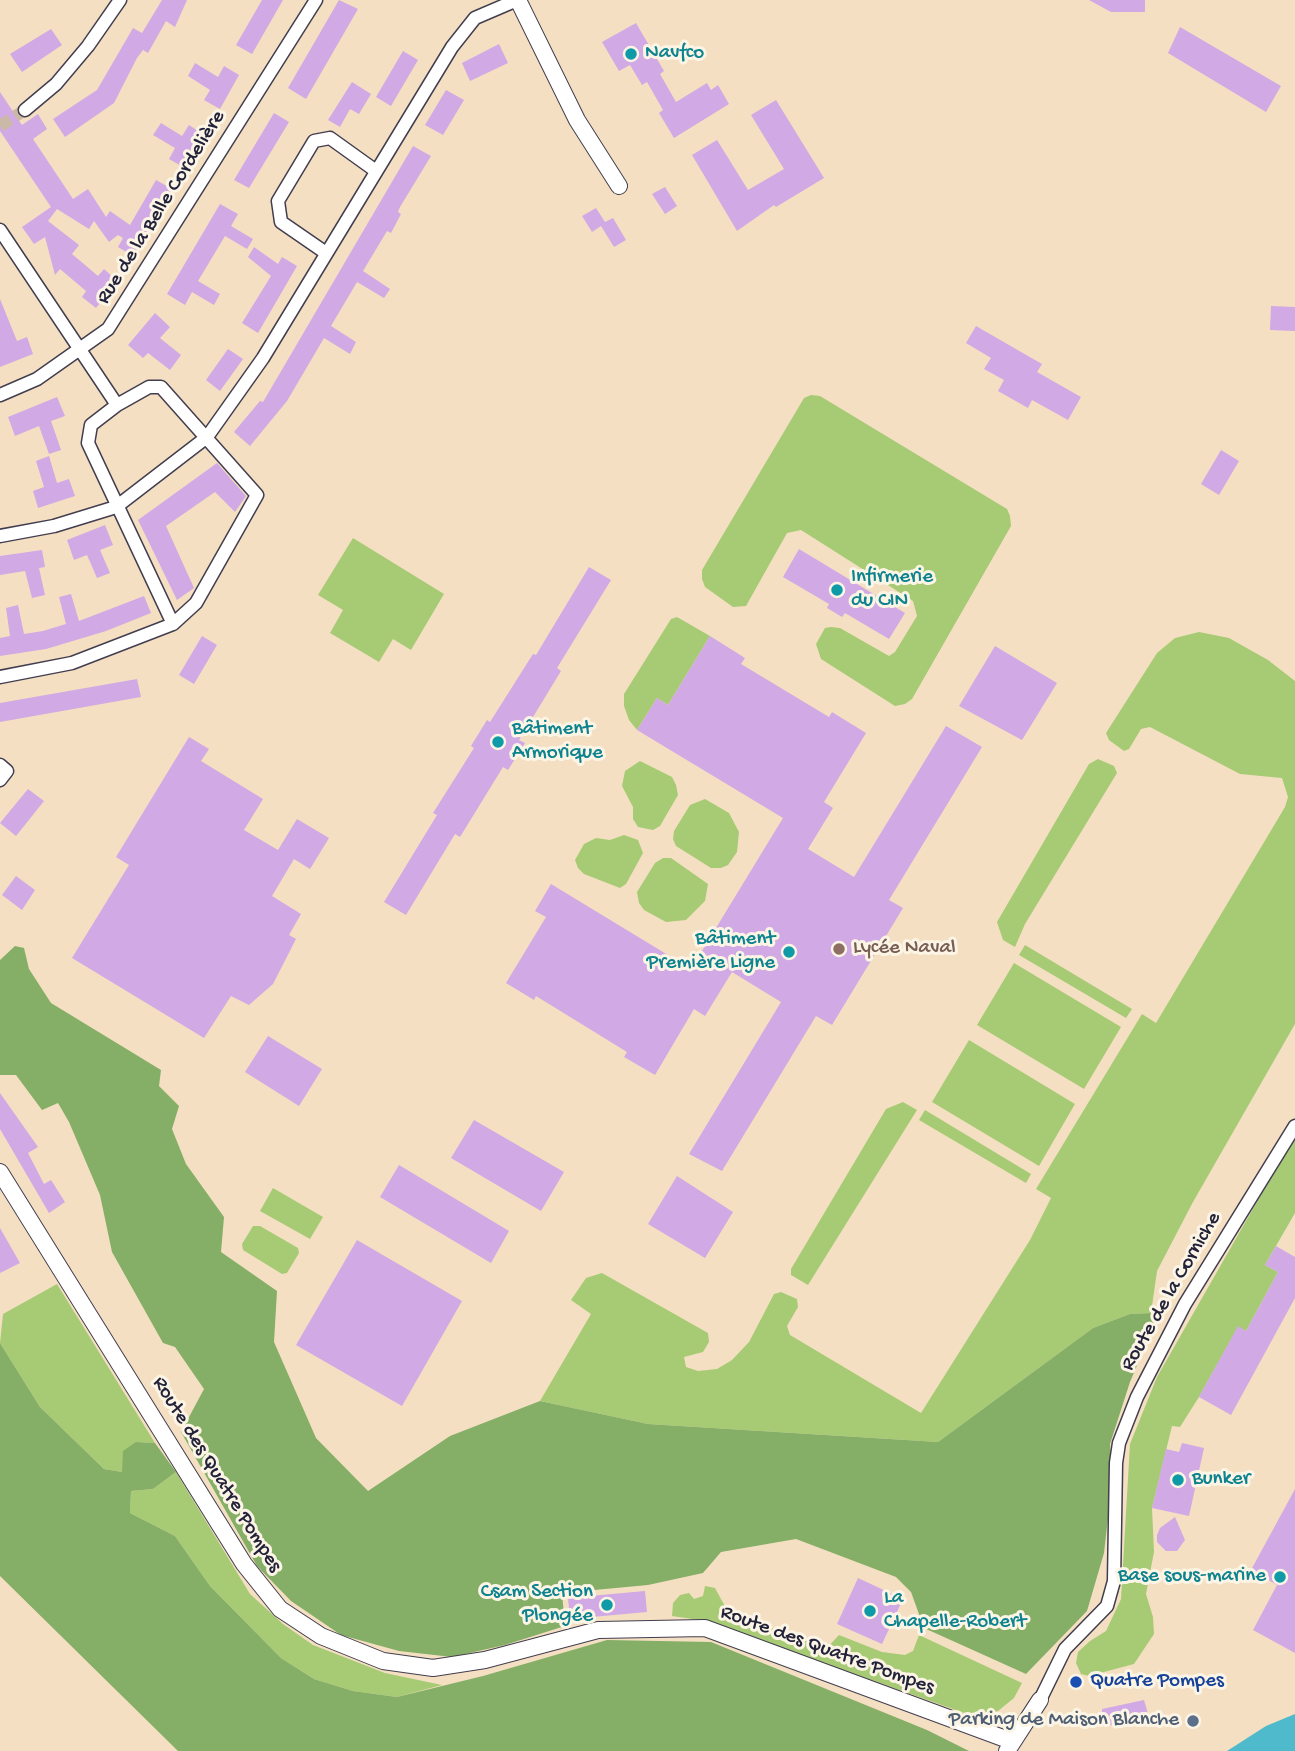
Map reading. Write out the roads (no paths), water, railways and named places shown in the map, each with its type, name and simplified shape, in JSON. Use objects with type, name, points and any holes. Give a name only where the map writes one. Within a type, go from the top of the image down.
[{"type":"street","points":[[25,110],[56,84],[89,46],[120,0]]},
{"type":"street","name":"Rue de la Belle Cordelière","points":[[0,395],[37,379],[79,352],[108,329],[316,0]]},
{"type":"street","points":[[0,536],[54,526],[116,506],[207,436],[263,358],[452,47],[475,18],[518,0],[577,120],[619,186]]},
{"type":"street","points":[[326,253],[281,222],[278,201],[314,141],[330,138],[376,171]]},
{"type":"street","points":[[0,230],[79,352],[117,405]]},
{"type":"street","points":[[0,677],[72,663],[173,624],[197,603],[257,495],[161,387],[149,387],[117,405],[91,425],[88,443],[173,624]]},
{"type":"street","points":[[0,765],[7,771],[0,780]]},
{"type":"street","name":"Route de la Corniche","points":[[1009,1746],[1040,1700],[1065,1649],[1107,1606],[1114,1581],[1116,1463],[1119,1443],[1137,1397],[1185,1304],[1295,1126]]},
{"type":"street","name":"Route des Quatre Pompes","points":[[0,1172],[244,1564],[281,1609],[321,1636],[383,1661],[433,1668],[485,1660],[598,1630],[705,1628],[1009,1746]]},
{"type":"water","points":[[1295,1714],[1295,1751],[1227,1751],[1266,1726]]},
{"type":"tunnel","points":[[0,126],[25,110]]},
{"type":"place","name":"Navfco","points":[[631,54]]},
{"type":"place","name":"Infirmerie du CIN","points":[[837,590]]},
{"type":"place","name":"Bâtiment Armorique","points":[[498,742]]},
{"type":"place","name":"Lycée Naval","points":[[839,949]]},
{"type":"place","name":"Bâtiment Première Ligne","points":[[789,952]]},
{"type":"place","name":"Bunker","points":[[1178,1480]]},
{"type":"place","name":"Base sous-marine","points":[[1280,1577]]},
{"type":"place","name":"Csam Section Plongée","points":[[607,1605]]},
{"type":"place","name":"La Chapelle-Robert","points":[[870,1611]]},
{"type":"place","name":"Quatre Pompes","points":[[1076,1682]]},
{"type":"place","name":"Parking de Maison Blanche","points":[[1193,1721]]}]
